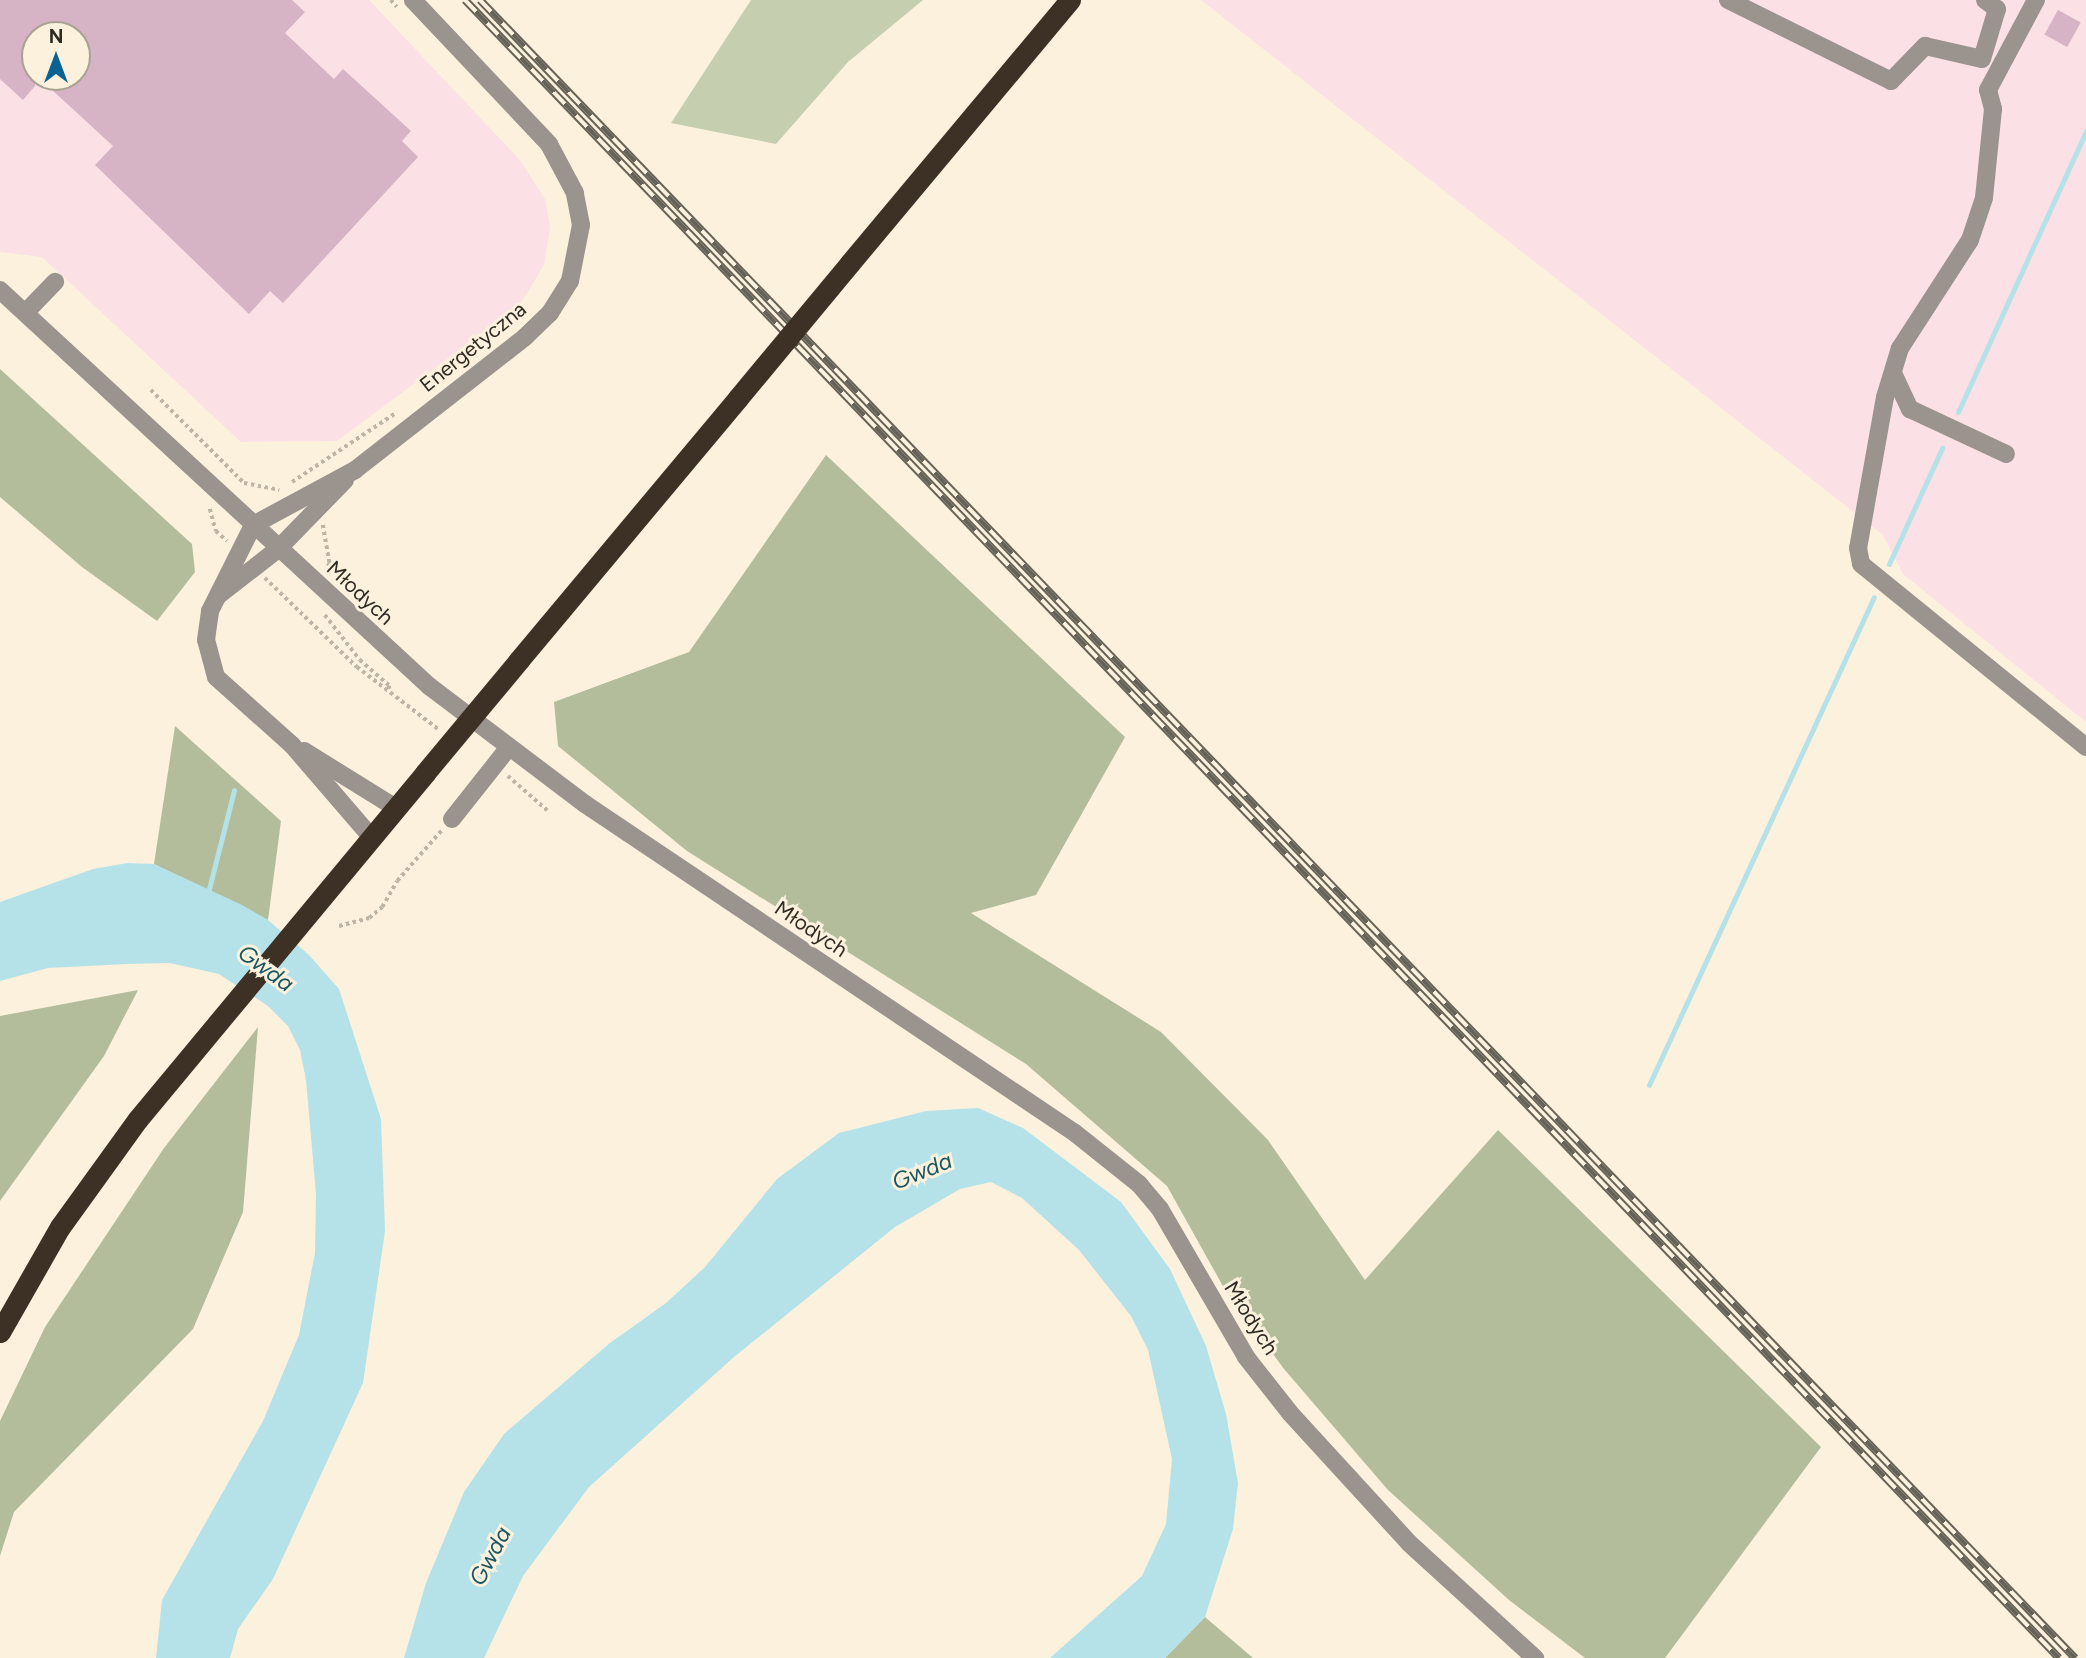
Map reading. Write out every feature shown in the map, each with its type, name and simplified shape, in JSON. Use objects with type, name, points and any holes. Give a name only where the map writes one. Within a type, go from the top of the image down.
[{"type":"highway","points":[[0,1332],[86,1188],[183,1062],[1070,0]]},
{"type":"street","points":[[1728,0],[1891,81],[1925,46],[1982,59],[1997,9],[1985,0]]},
{"type":"street","points":[[2036,0],[1988,90],[1993,109],[1984,198],[1970,240],[1900,348],[1874,449],[1858,548],[1861,564],[2086,747]]},
{"type":"street","name":"Energetyczna","points":[[355,470],[525,337],[560,299],[579,253],[581,225],[575,193],[549,144],[406,5]]},
{"type":"street","points":[[26,312],[55,282]]},
{"type":"street","name":"Młodych","points":[[0,290],[429,686],[654,851],[1075,1133],[1139,1184],[1160,1209],[1246,1357],[1290,1413],[1409,1543],[1535,1658]]},
{"type":"street","points":[[1893,373],[1910,410],[2006,454]]},
{"type":"street","points":[[355,470],[253,525],[216,598],[206,640],[216,677],[292,745],[372,838]]},
{"type":"street","points":[[216,598],[278,549],[355,470]]},
{"type":"street","points":[[292,745],[396,808]]},
{"type":"street","points":[[452,819],[509,747]]},
{"type":"path","points":[[391,0],[406,5]]},
{"type":"path","points":[[150,390],[244,483],[277,491],[407,406]]},
{"type":"path","points":[[340,926],[369,918],[382,907],[418,855],[452,819]]},
{"type":"shaded area","points":[[0,0],[369,0],[519,159],[545,199],[550,227],[544,265],[524,298],[509,313],[337,441],[241,442],[42,257],[0,252]]},
{"type":"shaded area","points":[[1201,0],[2086,0],[2086,722],[1903,574],[1883,535]]},
{"type":"green space","points":[[751,0],[923,0],[848,62],[776,144],[671,123]]},
{"type":"green space","points":[[0,369],[192,544],[195,572],[157,621],[82,567],[0,497]]},
{"type":"green space","points":[[826,455],[1125,737],[1036,895],[971,913],[1161,1032],[1268,1140],[1365,1280],[1498,1130],[1821,1447],[1665,1658],[1585,1658],[1509,1600],[1388,1490],[1284,1369],[1224,1288],[1167,1186],[1026,1064],[687,851],[558,746],[554,702],[689,652]]},
{"type":"green space","points":[[175,726],[281,821],[268,920],[154,864]]},
{"type":"green space","points":[[138,990],[104,1056],[0,1201],[0,1016]]},
{"type":"green space","points":[[258,1027],[243,1212],[193,1329],[14,1512],[0,1556],[0,1421],[45,1327],[164,1148]]},
{"type":"green space","points":[[1205,1617],[1253,1658],[1165,1658]]},
{"type":"water","name":"Gwda","points":[[128,863],[154,864],[242,905],[268,920],[309,955],[339,989],[381,1119],[385,1231],[363,1383],[273,1579],[238,1629],[230,1658],[156,1658],[162,1600],[263,1421],[299,1335],[315,1253],[316,1194],[306,1080],[300,1050],[288,1026],[268,1006],[219,974],[170,963],[126,964],[48,968],[0,981],[0,902],[93,869]]},
{"type":"water","name":"Gwda","points":[[978,1108],[1023,1128],[1121,1202],[1170,1269],[1206,1346],[1226,1414],[1238,1483],[1233,1529],[1205,1617],[1165,1658],[1050,1658],[1142,1576],[1166,1524],[1172,1459],[1148,1350],[1131,1316],[1079,1250],[1022,1198],[991,1182],[960,1189],[895,1227],[734,1357],[589,1487],[523,1576],[484,1658],[404,1658],[426,1583],[464,1492],[504,1434],[610,1343],[666,1303],[705,1267],[777,1179],[839,1133],[926,1111]]},
{"type":"building","points":[[0,0],[292,0],[305,12],[285,33],[334,79],[343,69],[411,131],[402,141],[418,157],[283,303],[270,291],[249,314],[95,165],[113,146],[53,91],[91,91],[91,21],[21,21],[21,91],[31,91],[23,100],[0,79]]},
{"type":"building","points":[[2058,10],[2081,23],[2067,47],[2044,34]]},
{"type":"waterway","points":[[1958,412],[2086,131]]},
{"type":"waterway","points":[[1889,564],[1942,448]]},
{"type":"waterway","points":[[1649,1085],[1874,597]]},
{"type":"waterway","points":[[209,889],[234,790]]},
{"type":"railway","points":[[465,0],[2059,1658]]},
{"type":"railway","points":[[480,0],[2075,1658]]}]
